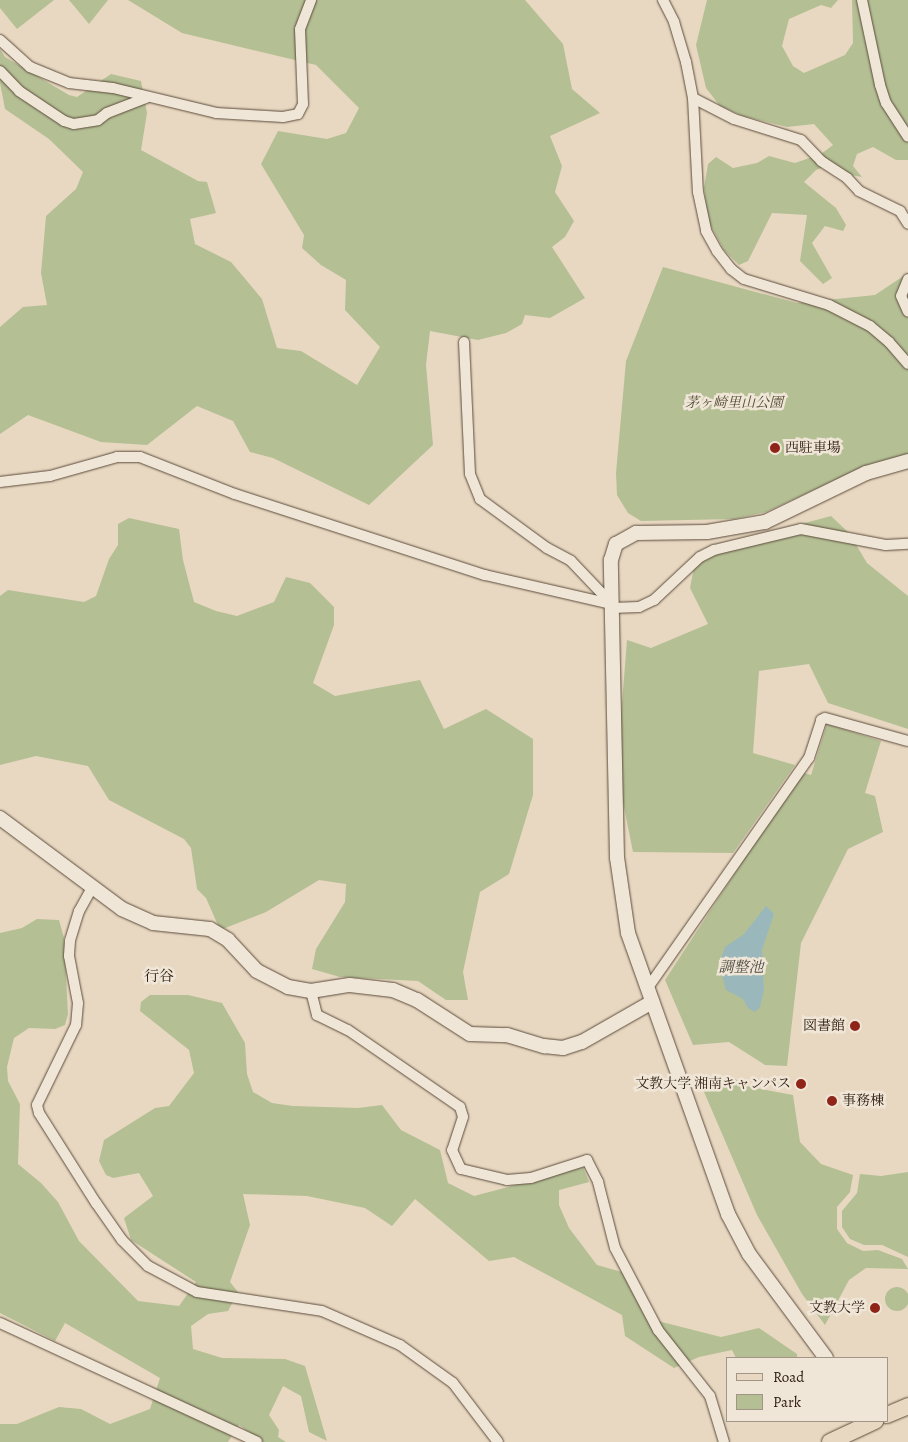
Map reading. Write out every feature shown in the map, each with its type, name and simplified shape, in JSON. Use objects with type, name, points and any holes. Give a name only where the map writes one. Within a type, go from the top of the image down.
[{"type":"main road","points":[[888,1415],[908,1406]]},
{"type":"main road","points":[[830,1442],[865,1423]]},
{"type":"street","points":[[0,40],[30,67],[48,77],[216,113],[253,117],[298,114],[303,104],[300,29],[311,0]]},
{"type":"street","points":[[662,0],[674,22],[693,98],[698,192],[706,230],[731,269],[744,279],[761,286],[829,304],[870,326],[889,342],[908,364]]},
{"type":"street","points":[[862,0],[880,85],[886,103],[908,137]]},
{"type":"street","points":[[0,71],[19,91],[64,122],[74,124],[98,120],[107,112],[146,98]]},
{"type":"street","points":[[693,98],[734,119],[801,140],[821,162],[847,178],[859,192],[900,211],[908,224]]},
{"type":"street","points":[[908,279],[901,296],[908,312]]},
{"type":"street","points":[[464,342],[470,474],[480,499],[547,548],[571,560],[612,606]]},
{"type":"street","points":[[0,482],[50,476],[117,458],[140,457],[235,494],[485,575],[612,606],[639,607],[654,600],[700,557],[714,550],[801,529],[886,545],[908,544]]},
{"type":"street","points":[[825,1357],[749,1254],[732,1222],[628,933],[620,896],[612,606],[613,550],[624,537],[636,532],[714,531],[764,522],[866,473],[908,461]]},
{"type":"street","points":[[647,989],[809,758],[821,720],[825,718],[908,741]]},
{"type":"street","points":[[0,818],[137,918],[153,924],[210,929],[228,940],[270,980],[311,991],[350,986],[392,990],[417,1000],[470,1034],[507,1035],[544,1046],[563,1048],[582,1042],[652,1002]]},
{"type":"street","points":[[93,886],[79,911],[70,941],[69,956],[78,1003],[76,1025],[37,1105],[39,1113],[96,1203],[122,1240],[148,1266],[196,1292],[322,1310],[400,1345],[453,1383],[498,1442]]},
{"type":"street","points":[[311,991],[317,1015],[348,1030],[460,1107],[463,1117],[452,1150],[461,1169],[507,1180],[531,1178],[587,1160],[598,1182],[615,1248],[664,1338],[694,1372],[710,1396],[724,1442]]},
{"type":"street","points":[[0,1323],[257,1442]]},
{"type":"green space","points":[[0,0],[54,0],[17,29],[0,8]]},
{"type":"green space","points":[[69,0],[108,0],[89,24]]},
{"type":"green space","points":[[128,0],[525,0],[563,44],[572,89],[600,113],[550,136],[562,166],[555,192],[574,221],[565,237],[552,247],[585,298],[550,318],[525,315],[522,324],[506,333],[478,340],[430,331],[426,365],[433,445],[369,505],[273,458],[250,452],[233,421],[197,406],[147,445],[101,442],[28,415],[0,434],[0,327],[23,307],[47,305],[41,273],[46,216],[76,189],[83,172],[49,139],[5,109],[0,83],[0,49],[5,57],[69,95],[77,97],[111,74],[141,81],[147,113],[141,150],[198,181],[207,182],[216,213],[190,219],[195,244],[231,262],[262,299],[277,348],[301,351],[357,385],[380,347],[345,310],[346,280],[321,265],[302,248],[304,235],[261,164],[278,131],[327,139],[346,133],[359,108],[316,65],[182,33]]},
{"type":"green space","points":[[707,0],[838,0],[831,8],[821,5],[789,19],[782,46],[793,66],[804,73],[845,55],[853,43],[852,0],[908,0],[908,160],[896,160],[873,147],[857,154],[853,166],[862,177],[851,175],[832,164],[816,170],[804,182],[836,208],[846,225],[843,231],[825,226],[812,243],[832,278],[823,284],[800,261],[807,215],[772,213],[748,261],[739,265],[724,250],[708,221],[704,188],[708,164],[716,157],[733,168],[757,163],[769,156],[795,163],[821,154],[833,145],[814,124],[787,127],[743,116],[720,106],[706,88],[696,45]]},
{"type":"green space","name":"茅ヶ崎里山公園","points":[[663,267],[797,303],[875,295],[908,273],[908,455],[870,464],[766,512],[734,519],[641,521],[628,513],[617,495],[616,473],[626,361]]},
{"type":"green space","points":[[831,516],[849,533],[867,563],[908,596],[908,729],[828,703],[809,664],[759,671],[753,753],[795,765],[733,853],[633,852],[621,792],[620,729],[627,640],[651,648],[708,624],[690,588],[697,552]]},
{"type":"green space","points":[[129,518],[179,529],[183,560],[194,602],[216,611],[237,616],[274,602],[286,577],[310,583],[334,607],[334,625],[313,683],[335,696],[420,680],[444,729],[486,709],[533,739],[533,795],[509,874],[480,892],[463,972],[468,1000],[446,1000],[418,981],[340,977],[312,969],[316,949],[345,902],[346,884],[319,880],[266,912],[220,930],[206,898],[197,889],[191,848],[184,839],[109,800],[88,766],[36,756],[0,765],[0,596],[8,590],[84,602],[96,596],[109,559],[118,545],[118,524]]},
{"type":"green space","points":[[827,724],[881,741],[865,793],[875,796],[883,832],[848,849],[801,943],[787,1066],[765,1065],[729,1042],[693,1045],[665,980],[801,772],[811,775]]},
{"type":"green space","points":[[37,919],[59,920],[64,938],[68,1014],[65,1025],[55,1029],[29,1028],[14,1038],[7,1067],[8,1081],[20,1104],[18,1164],[41,1183],[58,1202],[79,1241],[138,1301],[179,1306],[196,1282],[131,1240],[124,1218],[153,1196],[139,1173],[113,1178],[106,1175],[99,1161],[104,1140],[155,1108],[169,1106],[194,1073],[189,1050],[140,1011],[141,1002],[150,995],[188,995],[222,1003],[245,1043],[247,1074],[253,1092],[272,1103],[293,1106],[358,1108],[382,1105],[401,1130],[440,1150],[448,1183],[474,1196],[583,1167],[589,1182],[559,1190],[559,1205],[569,1228],[597,1265],[622,1272],[646,1318],[721,1337],[759,1328],[797,1354],[797,1357],[736,1357],[732,1350],[699,1357],[674,1368],[625,1336],[622,1315],[514,1257],[489,1261],[415,1199],[392,1226],[365,1208],[307,1196],[243,1194],[250,1225],[230,1282],[238,1292],[228,1311],[208,1314],[191,1326],[193,1349],[222,1358],[285,1359],[305,1366],[327,1441],[309,1432],[301,1396],[283,1386],[269,1415],[279,1430],[278,1437],[286,1442],[263,1442],[239,1425],[228,1442],[0,1442],[0,1424],[17,1424],[59,1407],[81,1409],[110,1424],[150,1409],[160,1378],[65,1323],[55,1341],[0,1313],[0,933],[22,928]]},
{"type":"green space","points":[[724,1079],[735,1079],[745,1086],[793,1095],[800,1142],[821,1164],[853,1175],[850,1192],[837,1207],[837,1229],[847,1243],[863,1251],[878,1250],[902,1259],[908,1269],[866,1268],[849,1280],[825,1325],[802,1294],[757,1215],[701,1085]]},
{"type":"green space","points":[[908,1172],[908,1257],[882,1245],[864,1245],[850,1239],[842,1227],[842,1211],[857,1193],[860,1174],[881,1176]]},
{"type":"green space","points":[[897,1287],[905,1291],[909,1299],[905,1307],[897,1311],[889,1307],[885,1299],[889,1291]]},
{"type":"water","name":"調整池","points":[[766,906],[774,914],[762,950],[764,990],[760,1007],[755,1012],[748,1008],[743,999],[726,990],[719,964],[725,947],[744,934]]},
{"type":"place","name":"西駐車場","points":[[775,448]]},
{"type":"place","name":"図書館","points":[[855,1026]]},
{"type":"place","name":"文教大学 湘南キャンパス","points":[[801,1084]]},
{"type":"place","name":"事務棟","points":[[832,1101]]},
{"type":"place","name":"文教大学","points":[[875,1308]]},
{"type":"district","name":"行谷","points":[[159,977]]}]
